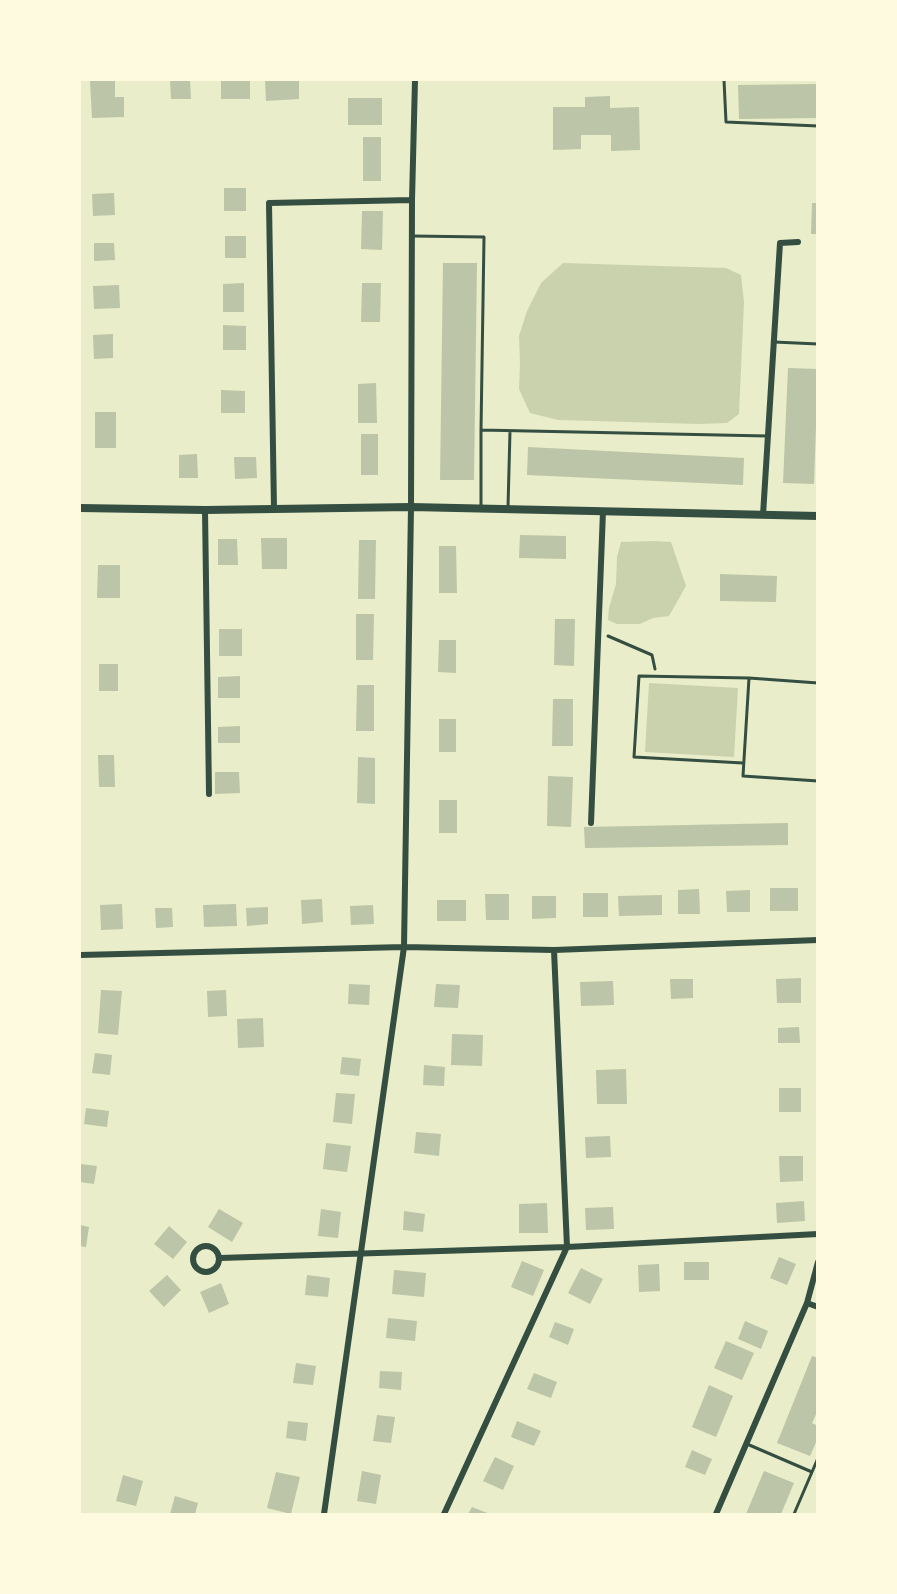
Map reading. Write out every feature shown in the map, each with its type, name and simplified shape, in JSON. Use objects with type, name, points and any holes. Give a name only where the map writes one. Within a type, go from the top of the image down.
[{"type":"street","points":[[324,1515],[404,947],[415,80]]},
{"type":"street","points":[[274,509],[269,203],[412,200]]},
{"type":"street","points":[[763,515],[780,243],[798,242]]},
{"type":"street","points":[[80,508],[205,510],[411,507],[818,516]]},
{"type":"street","points":[[205,510],[209,794]]},
{"type":"street","points":[[591,823],[603,511]]},
{"type":"street","points":[[80,955],[404,947],[554,950],[818,940]]},
{"type":"street","points":[[444,1515],[567,1247],[554,950]]},
{"type":"street","points":[[220,1258],[567,1247],[818,1234]]},
{"type":"street","points":[[205,1245],[217,1250],[220,1258],[214,1270],[206,1272],[197,1269],[193,1260],[197,1248],[205,1245]]},
{"type":"street","points":[[716,1515],[807,1303],[818,1262]]},
{"type":"street","points":[[807,1303],[818,1307]]},
{"type":"lane","points":[[724,80],[726,122],[818,126]]},
{"type":"lane","points":[[412,236],[484,237],[481,509]]},
{"type":"lane","points":[[774,342],[818,344]]},
{"type":"lane","points":[[481,430],[768,436]]},
{"type":"lane","points":[[508,509],[510,431]]},
{"type":"lane","points":[[743,763],[634,758],[639,676],[749,678],[818,683]]},
{"type":"lane","points":[[749,678],[742,776],[818,781]]},
{"type":"lane","points":[[746,1444],[812,1472]]},
{"type":"lane","points":[[794,1515],[818,1458]]},
{"type":"path","points":[[598,633],[652,655],[656,676]]},
{"type":"green space","points":[[563,263],[726,268],[741,275],[744,302],[739,414],[727,423],[699,424],[558,420],[530,413],[519,389],[519,336],[527,311],[541,283]]},
{"type":"green space","points":[[621,542],[671,542],[686,586],[669,616],[653,618],[640,624],[617,624],[608,620],[616,584],[617,557]]},
{"type":"green space","points":[[649,683],[738,688],[734,757],[645,752]]},
{"type":"building","points":[[115,80],[115,97],[124,97],[124,117],[92,118],[90,81]]},
{"type":"building","points":[[170,80],[190,80],[191,99],[171,99]]},
{"type":"building","points":[[221,80],[250,80],[250,99],[221,99]]},
{"type":"building","points":[[265,80],[299,80],[299,99],[266,101]]},
{"type":"building","points":[[818,84],[818,118],[739,119],[738,85]]},
{"type":"building","points":[[610,96],[610,108],[639,107],[640,150],[611,151],[611,135],[581,135],[581,149],[553,150],[553,107],[585,107],[585,97]]},
{"type":"building","points":[[348,98],[382,98],[382,125],[348,125]]},
{"type":"building","points":[[363,137],[381,137],[381,181],[363,181]]},
{"type":"building","points":[[224,188],[246,188],[246,211],[224,211]]},
{"type":"building","points":[[114,193],[115,215],[93,216],[92,194]]},
{"type":"building","points":[[812,203],[818,203],[818,234],[811,234]]},
{"type":"building","points":[[362,211],[383,211],[382,250],[361,249]]},
{"type":"building","points":[[225,236],[246,236],[246,258],[225,258]]},
{"type":"building","points":[[94,243],[114,243],[115,260],[94,261]]},
{"type":"building","points":[[443,263],[477,263],[474,480],[440,480]]},
{"type":"building","points":[[244,283],[244,312],[223,312],[223,284]]},
{"type":"building","points":[[362,283],[381,283],[380,322],[361,322]]},
{"type":"building","points":[[119,285],[120,308],[94,309],[93,286]]},
{"type":"building","points":[[223,325],[246,326],[246,350],[223,350]]},
{"type":"building","points":[[113,334],[113,358],[94,359],[93,335]]},
{"type":"building","points":[[788,368],[818,369],[814,484],[783,483]]},
{"type":"building","points":[[376,383],[377,423],[358,423],[358,384]]},
{"type":"building","points":[[221,390],[245,391],[245,413],[221,413]]},
{"type":"building","points":[[95,412],[116,412],[116,448],[95,448]]},
{"type":"building","points":[[361,434],[378,434],[378,475],[361,475]]},
{"type":"building","points":[[528,447],[744,458],[743,485],[527,475]]},
{"type":"building","points":[[197,454],[198,478],[179,478],[179,455]]},
{"type":"building","points":[[234,457],[256,457],[257,478],[235,479]]},
{"type":"building","points":[[520,535],[566,536],[566,559],[519,558]]},
{"type":"building","points":[[261,538],[287,538],[287,569],[262,569]]},
{"type":"building","points":[[218,539],[237,539],[238,565],[218,565]]},
{"type":"building","points":[[359,540],[376,540],[375,599],[358,599]]},
{"type":"building","points":[[439,546],[456,546],[457,593],[439,593]]},
{"type":"building","points":[[98,565],[120,565],[120,598],[97,598]]},
{"type":"building","points":[[720,574],[777,576],[776,602],[720,601]]},
{"type":"building","points":[[356,614],[374,614],[373,660],[356,660]]},
{"type":"building","points":[[555,619],[575,619],[574,666],[554,665]]},
{"type":"building","points":[[219,629],[242,629],[242,656],[219,656]]},
{"type":"building","points":[[439,640],[456,640],[456,673],[438,672]]},
{"type":"building","points":[[99,664],[118,664],[118,691],[99,691]]},
{"type":"building","points":[[240,676],[240,698],[218,698],[218,677]]},
{"type":"building","points":[[357,685],[374,685],[374,731],[356,731]]},
{"type":"building","points":[[553,699],[573,699],[573,746],[552,746]]},
{"type":"building","points":[[439,719],[456,719],[456,752],[439,752]]},
{"type":"building","points":[[240,726],[240,743],[218,743],[218,727]]},
{"type":"building","points":[[98,755],[114,755],[115,787],[99,787]]},
{"type":"building","points":[[358,757],[375,758],[375,804],[357,803]]},
{"type":"building","points":[[215,772],[239,772],[240,793],[215,794]]},
{"type":"building","points":[[548,776],[573,777],[571,827],[547,826]]},
{"type":"building","points":[[439,800],[457,800],[457,833],[439,833]]},
{"type":"building","points":[[788,823],[788,845],[585,848],[584,827]]},
{"type":"building","points":[[770,888],[798,888],[798,911],[770,911]]},
{"type":"building","points":[[699,889],[700,914],[678,914],[678,890]]},
{"type":"building","points":[[750,890],[750,912],[727,912],[726,891]]},
{"type":"building","points":[[583,893],[608,893],[608,917],[583,917]]},
{"type":"building","points":[[485,894],[509,894],[509,920],[486,920]]},
{"type":"building","points":[[662,895],[662,915],[619,916],[618,896]]},
{"type":"building","points":[[532,896],[556,896],[556,918],[532,919]]},
{"type":"building","points":[[322,899],[323,922],[302,924],[301,900]]},
{"type":"building","points":[[437,900],[466,900],[466,921],[437,921]]},
{"type":"building","points":[[122,904],[123,929],[101,930],[100,905]]},
{"type":"building","points":[[236,904],[237,926],[204,927],[203,905]]},
{"type":"building","points":[[373,905],[374,924],[351,925],[350,906]]},
{"type":"building","points":[[268,907],[268,924],[247,926],[246,908]]},
{"type":"building","points":[[155,908],[172,908],[173,927],[156,928]]},
{"type":"building","points":[[801,978],[801,1003],[777,1003],[776,979]]},
{"type":"building","points":[[670,979],[693,979],[693,998],[671,999]]},
{"type":"building","points":[[613,981],[614,1005],[581,1006],[580,982]]},
{"type":"building","points":[[349,984],[370,985],[369,1005],[348,1004]]},
{"type":"building","points":[[436,984],[460,985],[458,1008],[434,1007]]},
{"type":"building","points":[[101,990],[122,991],[118,1035],[98,1033]]},
{"type":"building","points":[[226,990],[227,1016],[208,1017],[207,991]]},
{"type":"building","points":[[263,1018],[264,1047],[238,1048],[237,1019]]},
{"type":"building","points":[[799,1027],[800,1043],[778,1043],[778,1028]]},
{"type":"building","points":[[452,1034],[483,1035],[482,1066],[451,1065]]},
{"type":"building","points":[[95,1053],[112,1055],[110,1075],[92,1073]]},
{"type":"building","points":[[342,1057],[361,1059],[359,1076],[340,1074]]},
{"type":"building","points":[[424,1065],[445,1067],[444,1086],[423,1085]]},
{"type":"building","points":[[626,1069],[627,1104],[597,1104],[596,1070]]},
{"type":"building","points":[[779,1088],[801,1088],[801,1112],[779,1112]]},
{"type":"building","points":[[336,1093],[355,1094],[352,1124],[333,1122]]},
{"type":"building","points":[[86,1108],[109,1111],[107,1127],[84,1124]]},
{"type":"building","points":[[416,1132],[441,1134],[439,1156],[414,1153]]},
{"type":"building","points":[[610,1136],[611,1157],[586,1158],[585,1137]]},
{"type":"building","points":[[326,1143],[351,1146],[347,1172],[323,1169]]},
{"type":"building","points":[[779,1156],[803,1156],[803,1181],[780,1182]]},
{"type":"building","points":[[80,1164],[97,1166],[94,1184],[80,1182]]},
{"type":"building","points":[[804,1201],[805,1221],[777,1223],[776,1203]]},
{"type":"building","points":[[547,1203],[548,1233],[519,1233],[519,1204]]},
{"type":"building","points":[[613,1207],[614,1229],[586,1230],[585,1208]]},
{"type":"building","points":[[219,1209],[243,1223],[232,1242],[208,1227]]},
{"type":"building","points":[[321,1209],[341,1212],[338,1238],[318,1236]]},
{"type":"building","points":[[404,1211],[425,1214],[423,1232],[403,1230]]},
{"type":"building","points":[[80,1225],[89,1227],[86,1247],[80,1246]]},
{"type":"building","points":[[169,1226],[187,1242],[173,1259],[154,1244]]},
{"type":"building","points":[[779,1257],[796,1264],[787,1285],[770,1278]]},
{"type":"building","points":[[522,1261],[544,1270],[533,1296],[511,1287]]},
{"type":"building","points":[[684,1262],[709,1262],[709,1280],[684,1280]]},
{"type":"building","points":[[659,1264],[660,1291],[639,1292],[638,1265]]},
{"type":"building","points":[[581,1268],[603,1279],[590,1304],[568,1293]]},
{"type":"building","points":[[394,1270],[426,1273],[424,1297],[392,1294]]},
{"type":"building","points":[[167,1275],[181,1290],[164,1307],[149,1291]]},
{"type":"building","points":[[307,1275],[330,1278],[328,1297],[305,1295]]},
{"type":"building","points":[[221,1283],[229,1304],[209,1313],[200,1292]]},
{"type":"building","points":[[388,1318],[417,1321],[415,1341],[386,1338]]},
{"type":"building","points":[[745,1321],[768,1331],[761,1349],[738,1339]]},
{"type":"building","points":[[555,1322],[574,1329],[568,1345],[549,1337]]},
{"type":"building","points":[[726,1341],[754,1353],[742,1380],[714,1368]]},
{"type":"building","points":[[812,1356],[818,1358],[818,1410],[812,1423],[818,1426],[818,1438],[810,1456],[777,1443]]},
{"type":"building","points":[[296,1363],[316,1366],[313,1385],[293,1383]]},
{"type":"building","points":[[380,1371],[402,1372],[401,1390],[379,1388]]},
{"type":"building","points":[[534,1373],[557,1382],[551,1398],[527,1389]]},
{"type":"building","points":[[709,1385],[733,1396],[716,1437],[692,1427]]},
{"type":"building","points":[[377,1415],[395,1417],[391,1443],[373,1441]]},
{"type":"building","points":[[288,1421],[308,1423],[306,1441],[286,1438]]},
{"type":"building","points":[[517,1421],[541,1431],[534,1446],[511,1437]]},
{"type":"building","points":[[692,1450],[712,1459],[705,1475],[685,1467]]},
{"type":"building","points":[[495,1457],[514,1466],[503,1490],[483,1481]]},
{"type":"building","points":[[362,1471],[381,1475],[376,1504],[357,1501]]},
{"type":"building","points":[[764,1471],[794,1483],[781,1514],[746,1514]]},
{"type":"building","points":[[276,1472],[300,1477],[291,1514],[267,1508]]},
{"type":"building","points":[[123,1475],[143,1481],[136,1506],[116,1501]]},
{"type":"building","points":[[175,1496],[198,1503],[195,1514],[170,1514]]},
{"type":"building","points":[[472,1507],[490,1514],[468,1514]]}]
